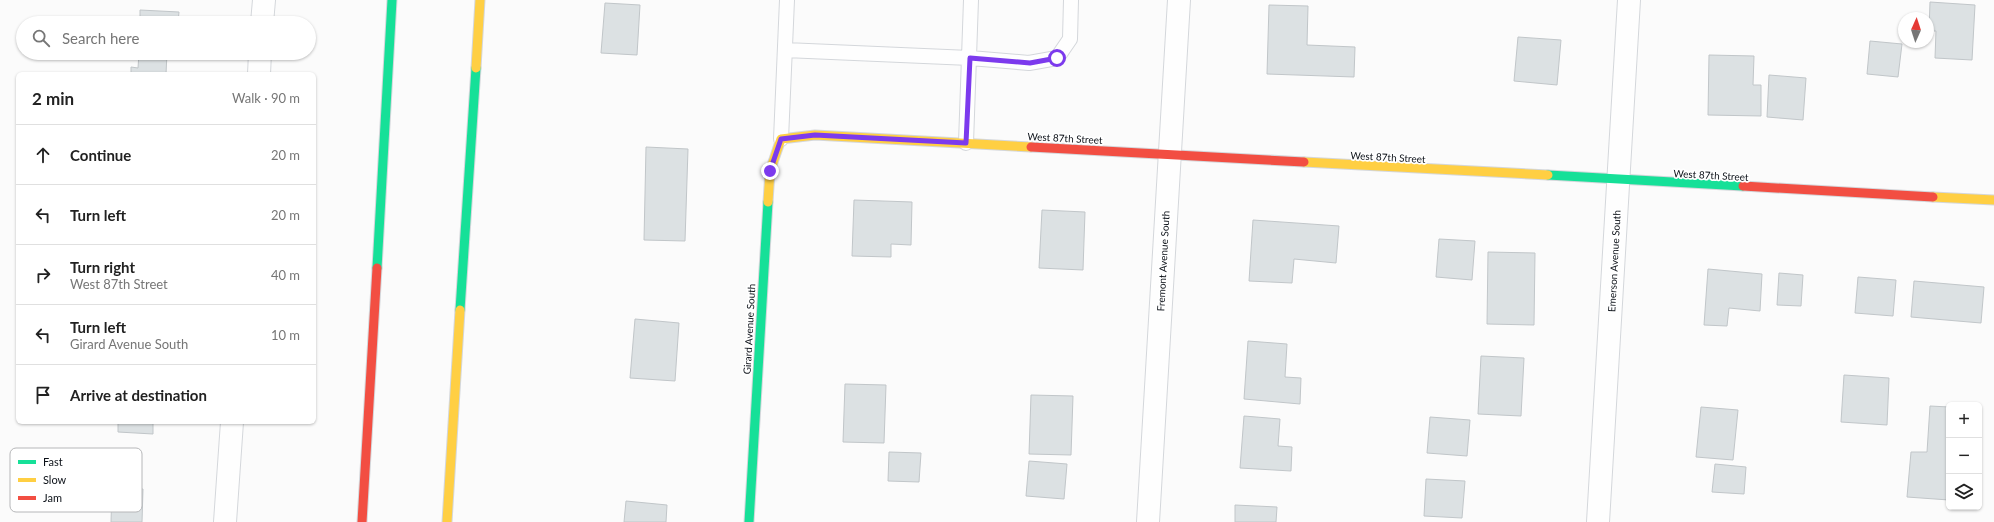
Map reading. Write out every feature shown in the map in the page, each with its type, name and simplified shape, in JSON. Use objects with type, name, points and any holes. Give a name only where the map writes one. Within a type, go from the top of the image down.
[{"type":"main road","points":[[362,522],[392,0]]},
{"type":"main road","points":[[447,522],[480,0]]},
{"type":"main road","name":"West 87th Street","points":[[781,139],[815,135],[1619,181],[1994,200]]},
{"type":"main road","name":"Girard Avenue South","points":[[749,522],[770,171],[781,139]]},
{"type":"street","points":[[263,16],[264,0]]},
{"type":"street","name":"Fremont Avenue South","points":[[1148,522],[1179,0]]},
{"type":"street","name":"Emerson Avenue South","points":[[1598,522],[1629,0]]},
{"type":"street","points":[[259,72],[260,60]]},
{"type":"street","points":[[225,522],[232,424]]},
{"type":"lane","points":[[781,139],[786,0]]},
{"type":"lane","points":[[966,143],[971,0]]},
{"type":"lane","points":[[785,50],[970,58],[1030,63],[1057,58],[1070,39],[1071,0]]},
{"type":"building","points":[[1930,2],[1975,5],[1972,60],[1935,58],[1936,31],[1934,31],[1934,12],[1930,12]]},
{"type":"building","points":[[605,3],[640,5],[637,55],[601,53]]},
{"type":"building","points":[[1269,5],[1308,6],[1307,45],[1355,47],[1354,77],[1267,74]]},
{"type":"building","points":[[140,10],[179,12],[179,16],[140,16]]},
{"type":"building","points":[[1518,37],[1561,40],[1557,85],[1514,81]]},
{"type":"building","points":[[1870,41],[1898,44],[1898,48],[1902,48],[1898,77],[1867,74]]},
{"type":"building","points":[[1709,55],[1754,56],[1753,85],[1761,85],[1761,116],[1708,115]]},
{"type":"building","points":[[139,60],[167,60],[166,72],[131,72],[131,67],[138,68]]},
{"type":"building","points":[[1769,75],[1806,78],[1803,120],[1767,117]]},
{"type":"building","points":[[646,147],[688,149],[685,241],[644,240]]},
{"type":"building","points":[[854,200],[912,202],[911,245],[891,244],[891,257],[852,256]]},
{"type":"building","points":[[1042,210],[1085,212],[1083,270],[1039,268]]},
{"type":"building","points":[[1253,220],[1339,226],[1336,263],[1294,259],[1292,283],[1249,281]]},
{"type":"building","points":[[1439,239],[1475,241],[1472,280],[1436,277]]},
{"type":"building","points":[[1488,252],[1535,253],[1534,325],[1487,324]]},
{"type":"building","points":[[1708,269],[1762,274],[1760,311],[1729,308],[1727,326],[1704,325]]},
{"type":"building","points":[[1779,273],[1803,275],[1801,306],[1777,305]]},
{"type":"building","points":[[1858,277],[1896,280],[1893,316],[1855,313]]},
{"type":"building","points":[[1914,281],[1984,287],[1981,323],[1911,317]]},
{"type":"building","points":[[635,319],[679,323],[675,381],[630,378]]},
{"type":"building","points":[[1248,341],[1287,344],[1285,377],[1301,378],[1300,404],[1244,399]]},
{"type":"building","points":[[1481,356],[1524,358],[1521,416],[1478,414]]},
{"type":"building","points":[[1844,375],[1889,378],[1887,425],[1841,422]]},
{"type":"building","points":[[845,384],[886,385],[884,443],[843,442]]},
{"type":"building","points":[[1031,395],[1073,396],[1071,455],[1029,454]]},
{"type":"building","points":[[1930,406],[1946,407],[1946,500],[1907,497],[1911,452],[1927,452]]},
{"type":"building","points":[[1701,407],[1738,410],[1733,460],[1696,457]]},
{"type":"building","points":[[1244,416],[1280,419],[1278,446],[1292,447],[1291,471],[1240,468]]},
{"type":"building","points":[[1430,417],[1470,420],[1467,456],[1427,453]]},
{"type":"building","points":[[118,424],[153,424],[153,434],[118,432]]},
{"type":"building","points":[[889,452],[921,453],[919,482],[888,481]]},
{"type":"building","points":[[1029,461],[1067,464],[1064,499],[1026,496]]},
{"type":"building","points":[[1715,464],[1746,467],[1744,494],[1712,492]]},
{"type":"building","points":[[1426,479],[1465,481],[1462,518],[1424,516]]},
{"type":"building","points":[[143,489],[142,522],[111,522],[111,512],[142,512]]},
{"type":"building","points":[[626,501],[667,505],[666,522],[624,522]]},
{"type":"building","points":[[1235,505],[1277,507],[1276,522],[1235,522]]},
{"type":"traffic: fast","points":[[377,268],[392,0]]},
{"type":"traffic: fast","points":[[460,310],[476,68]]},
{"type":"traffic: fast","points":[[1548,175],[1743,186]]},
{"type":"traffic: fast","points":[[749,522],[768,202]]},
{"type":"traffic: slow","points":[[476,68],[480,0]]},
{"type":"traffic: slow","points":[[768,202],[770,171],[781,139],[815,135],[1031,147]]},
{"type":"traffic: slow","points":[[1304,162],[1548,175]]},
{"type":"traffic: slow","points":[[1933,197],[1994,200]]},
{"type":"traffic: slow","points":[[447,522],[460,310]]},
{"type":"traffic: jam","points":[[1031,147],[1304,162]]},
{"type":"traffic: jam","points":[[1743,186],[1933,197]]},
{"type":"traffic: jam","points":[[362,522],[377,268]]},
{"type":"route","points":[[770,171],[781,139],[815,135],[966,143],[970,58],[1030,63],[1057,58]]}]
